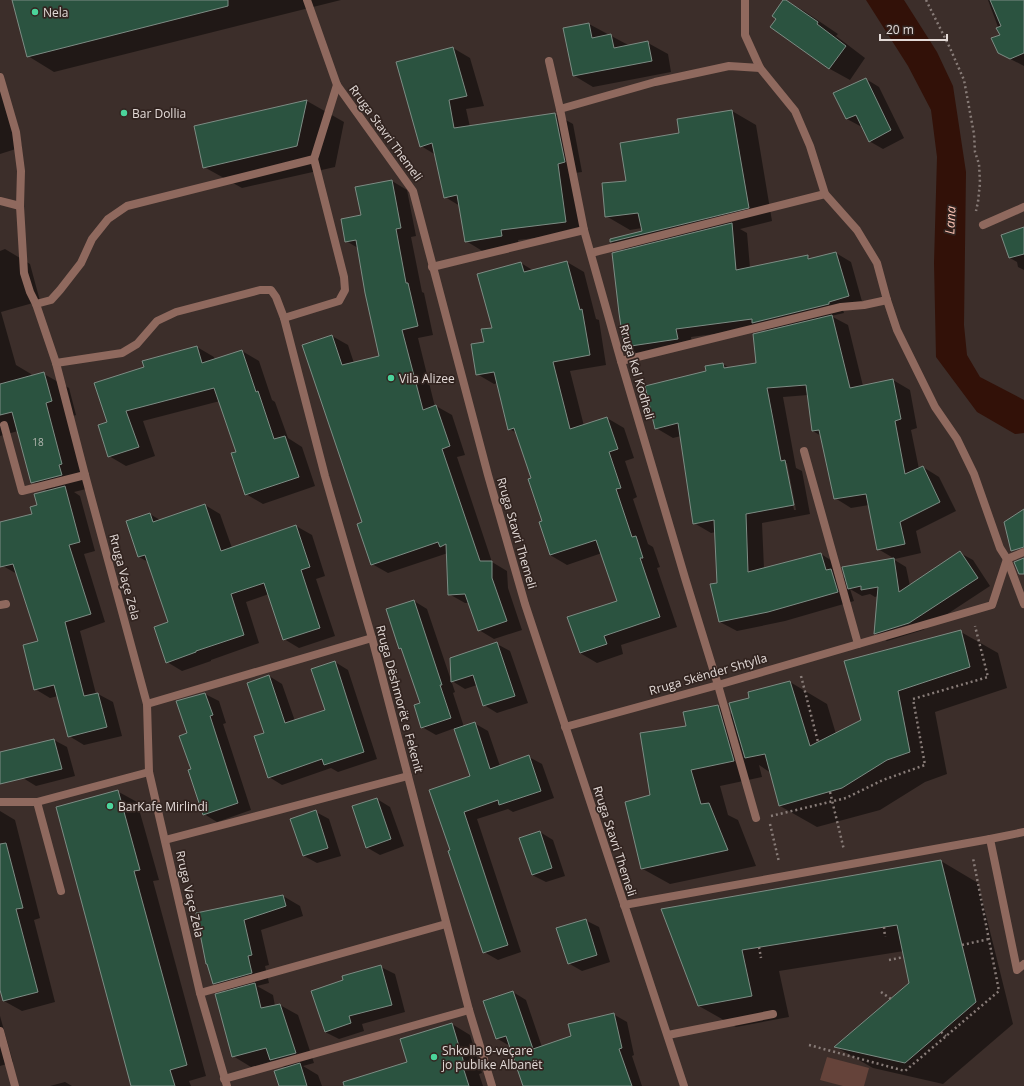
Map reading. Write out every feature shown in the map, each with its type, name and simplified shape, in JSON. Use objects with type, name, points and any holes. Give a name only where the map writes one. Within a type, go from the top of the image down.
[{"type":"street","name":"Rruga Stavri Themeli","points":[[306,0],[337,85],[413,191],[424,228],[432,267],[525,604],[684,1086]]},
{"type":"street","points":[[745,0],[745,35],[760,68],[795,111],[810,146],[825,194],[857,230],[878,263],[887,300],[897,330],[935,407],[957,439],[974,474],[1000,548],[1007,559],[1024,604]]},
{"type":"street","name":"Rruga Kel Kodheli","points":[[549,61],[584,230],[621,361],[718,685],[756,818]]},
{"type":"street","points":[[560,109],[655,82],[729,66],[760,68]]},
{"type":"street","name":"Rruga Vaçe Zela","points":[[0,77],[16,132],[21,171],[20,206],[24,273],[56,363],[147,704],[149,772],[200,993],[225,1083]]},
{"type":"street","points":[[284,318],[339,300],[345,290],[344,276],[314,159],[337,85]]},
{"type":"street","points":[[36,304],[50,300],[60,290],[82,263],[92,239],[108,219],[127,206],[314,159]]},
{"type":"street","points":[[591,253],[825,194]]},
{"type":"street","points":[[0,201],[20,206]]},
{"type":"street","points":[[983,225],[1024,207]]},
{"type":"street","points":[[432,267],[584,230]]},
{"type":"street","name":"Rruga Dëshmorët e Fekenit","points":[[56,363],[122,353],[137,344],[157,321],[176,312],[260,290],[271,290],[276,297],[284,318],[325,476],[372,638],[469,1010],[492,1086]]},
{"type":"street","points":[[621,361],[834,309],[864,306],[887,300]]},
{"type":"street","points":[[4,425],[22,491],[85,475]]},
{"type":"street","points":[[804,451],[858,644]]},
{"type":"street","points":[[1007,559],[1024,552]]},
{"type":"street","name":"Rruga Skënder Shtylla","points":[[565,727],[718,685],[992,605],[1007,559]]},
{"type":"street","points":[[147,704],[372,638]]},
{"type":"street","points":[[0,802],[37,802],[149,772]]},
{"type":"street","points":[[165,840],[408,776]]},
{"type":"street","points":[[37,802],[61,891]]},
{"type":"street","points":[[624,905],[1024,832]]},
{"type":"street","points":[[990,839],[1017,970],[1024,964]]},
{"type":"street","points":[[200,993],[446,924]]},
{"type":"street","points":[[225,1083],[469,1010]]},
{"type":"street","points":[[668,1035],[773,1014]]},
{"type":"street","points":[[0,1031],[4,1059],[15,1086]]},
{"type":"path","points":[[926,0],[964,80],[974,134],[980,183],[978,202],[974,218],[978,226],[983,225]]},
{"type":"path","points":[[756,818],[846,798],[883,780],[925,765],[913,699],[988,677],[971,611]]},
{"type":"path","points":[[797,662],[818,742]]},
{"type":"path","points":[[830,792],[848,864]]},
{"type":"path","points":[[768,816],[783,876]]},
{"type":"path","points":[[809,1045],[904,1071],[1000,991],[970,842]]},
{"type":"path","points":[[884,928],[885,937]]},
{"type":"path","points":[[962,945],[989,938]]},
{"type":"path","points":[[759,947],[762,958]]},
{"type":"path","points":[[889,960],[904,957]]},
{"type":"path","points":[[881,992],[891,999]]},
{"type":"path","points":[[941,1032],[946,1036]]},
{"type":"shaded area","points":[[827,1057],[869,1068],[864,1086],[843,1086],[820,1080]]},
{"type":"water","name":"Lana","points":[[866,0],[904,0],[937,52],[953,86],[966,172],[964,325],[967,355],[980,377],[1024,400],[1024,433],[1015,434],[977,412],[936,357],[934,263],[937,157],[931,110],[908,66]]},
{"type":"building","points":[[12,0],[228,0],[228,6],[27,57]]},
{"type":"building","points":[[783,0],[786,0],[818,22],[817,24],[846,46],[829,69],[770,27],[776,19],[772,16]]},
{"type":"building","points":[[990,0],[1024,0],[1024,53],[1010,59],[998,53],[991,38],[1000,35],[996,28],[1001,26]]},
{"type":"building","points":[[589,23],[592,38],[611,34],[614,48],[648,41],[652,61],[573,76],[563,28]]},
{"type":"building","points":[[453,47],[467,96],[449,100],[454,128],[555,113],[565,162],[558,164],[566,222],[501,230],[502,236],[465,242],[457,195],[444,198],[432,143],[420,147],[396,62]]},
{"type":"building","points":[[866,78],[891,130],[869,142],[856,115],[846,119],[833,93]]},
{"type":"building","points":[[307,100],[297,146],[203,168],[194,126]]},
{"type":"building","points":[[732,110],[749,208],[610,242],[610,239],[642,231],[638,213],[605,217],[602,183],[626,181],[620,143],[679,133],[677,119]]},
{"type":"building","points":[[392,180],[401,228],[396,229],[406,283],[408,283],[418,326],[402,330],[423,410],[436,405],[450,446],[442,449],[480,561],[492,561],[492,578],[507,621],[478,631],[465,594],[448,595],[446,544],[440,547],[438,542],[371,565],[357,524],[362,522],[302,345],[332,335],[342,365],[379,356],[365,293],[356,240],[345,242],[341,219],[361,215],[355,187]]},
{"type":"building","points":[[732,223],[736,270],[808,255],[808,259],[836,252],[849,296],[829,302],[829,304],[752,323],[752,319],[676,329],[678,339],[624,347],[612,253]]},
{"type":"building","points":[[1024,227],[1024,254],[1009,258],[1001,235]]},
{"type":"building","points":[[567,261],[580,310],[582,309],[590,355],[553,362],[570,429],[607,417],[618,449],[609,452],[621,488],[616,489],[632,537],[636,536],[643,558],[640,558],[660,617],[604,636],[607,644],[580,653],[567,617],[617,601],[596,540],[550,555],[539,522],[542,521],[528,479],[531,478],[514,428],[508,430],[494,372],[476,375],[471,344],[484,342],[481,329],[492,328],[477,274],[521,262],[524,272]]},
{"type":"building","points":[[832,315],[850,388],[893,379],[901,419],[895,421],[905,474],[923,466],[940,502],[900,522],[905,544],[877,550],[866,494],[834,499],[819,430],[812,431],[806,385],[767,388],[781,461],[785,460],[794,505],[746,514],[748,572],[821,553],[826,570],[831,569],[838,592],[768,612],[719,622],[710,584],[717,583],[714,520],[693,524],[678,423],[655,429],[645,386],[706,371],[705,366],[723,363],[724,368],[756,363],[753,334]]},
{"type":"building","points":[[197,346],[202,363],[242,350],[274,439],[285,436],[299,477],[245,495],[231,453],[236,452],[214,388],[126,411],[139,447],[108,457],[98,425],[107,422],[94,383],[144,367],[142,361]]},
{"type":"building","points":[[44,372],[52,401],[46,403],[62,464],[59,465],[62,475],[31,483],[12,412],[0,415],[0,384]]},
{"type":"building","points":[[65,486],[80,542],[69,545],[91,614],[65,622],[84,696],[98,693],[107,727],[68,737],[54,685],[34,690],[23,645],[38,641],[13,564],[0,567],[0,522],[32,514],[30,507],[37,505],[34,494]]},
{"type":"building","points":[[205,504],[221,551],[296,525],[310,567],[301,570],[320,628],[283,640],[264,583],[231,594],[244,635],[166,663],[154,627],[168,622],[145,555],[138,557],[126,521],[150,513],[153,522]]},
{"type":"building","points":[[1024,509],[1024,547],[1011,551],[1004,522]]},
{"type":"building","points":[[960,551],[978,578],[909,623],[874,634],[878,587],[861,590],[861,586],[848,589],[842,567],[894,558],[899,592]]},
{"type":"building","points":[[1024,558],[1024,574],[1019,574],[1014,562]]},
{"type":"building","points":[[414,600],[442,685],[440,685],[451,718],[421,728],[414,705],[420,703],[401,648],[399,649],[386,609]]},
{"type":"building","points":[[961,630],[970,667],[898,691],[910,752],[887,760],[842,788],[779,806],[765,754],[745,758],[729,703],[749,698],[748,692],[790,681],[810,746],[861,720],[844,661]]},
{"type":"building","points":[[497,642],[515,696],[483,706],[473,675],[451,682],[450,658]]},
{"type":"building","points":[[335,661],[364,752],[324,765],[322,759],[268,778],[254,736],[264,733],[247,683],[269,675],[285,723],[325,710],[311,669]]},
{"type":"building","points":[[205,693],[213,715],[210,716],[238,803],[203,815],[188,770],[191,769],[179,736],[187,733],[176,701]]},
{"type":"building","points":[[718,705],[734,761],[691,770],[701,804],[709,803],[728,850],[641,869],[625,802],[650,795],[640,733],[686,726],[683,712]]},
{"type":"building","points":[[475,722],[490,769],[529,755],[541,791],[499,805],[498,800],[464,812],[508,945],[483,953],[429,790],[470,776],[454,729]]},
{"type":"building","points":[[54,739],[62,769],[0,784],[0,752]]},
{"type":"building","points":[[118,790],[140,870],[134,871],[187,1065],[170,1070],[175,1086],[131,1086],[56,807]]},
{"type":"building","points":[[377,798],[391,839],[366,848],[352,806]]},
{"type":"building","points":[[316,810],[328,848],[303,856],[290,819]]},
{"type":"building","points":[[540,831],[552,868],[532,875],[519,838]]},
{"type":"building","points":[[6,843],[23,908],[16,909],[38,992],[3,1001],[0,990],[0,844]]},
{"type":"building","points":[[941,860],[976,1002],[905,1063],[834,1047],[909,983],[897,925],[742,950],[752,996],[698,1006],[661,909]]},
{"type":"building","points":[[283,895],[286,906],[244,920],[252,955],[248,956],[252,973],[213,984],[206,964],[196,913]]},
{"type":"building","points":[[586,919],[597,955],[568,964],[556,928]]},
{"type":"building","points":[[381,965],[392,1005],[349,1016],[351,1023],[325,1032],[311,991],[343,980],[342,976]]},
{"type":"building","points":[[255,983],[261,1008],[280,1004],[296,1053],[270,1060],[266,1048],[232,1057],[215,994]]},
{"type":"building","points":[[513,991],[533,1049],[571,1036],[568,1024],[614,1013],[622,1048],[619,1049],[632,1086],[523,1086],[506,1036],[496,1039],[483,1001]]},
{"type":"building","points":[[452,1023],[469,1086],[344,1086],[343,1082],[407,1062],[400,1039]]},
{"type":"building","points":[[300,1063],[307,1086],[279,1086],[274,1071]]},
{"type":"place","name":"Nela","points":[[35,12]]},
{"type":"place","name":"Bar Dollia","points":[[124,113]]},
{"type":"place","name":"Vila Alizee","points":[[391,378]]},
{"type":"place","name":"BarKafe Mirlindi","points":[[110,806]]},
{"type":"place","name":"Shkolla 9-veçare jo publike Albanët","points":[[434,1057]]}]
